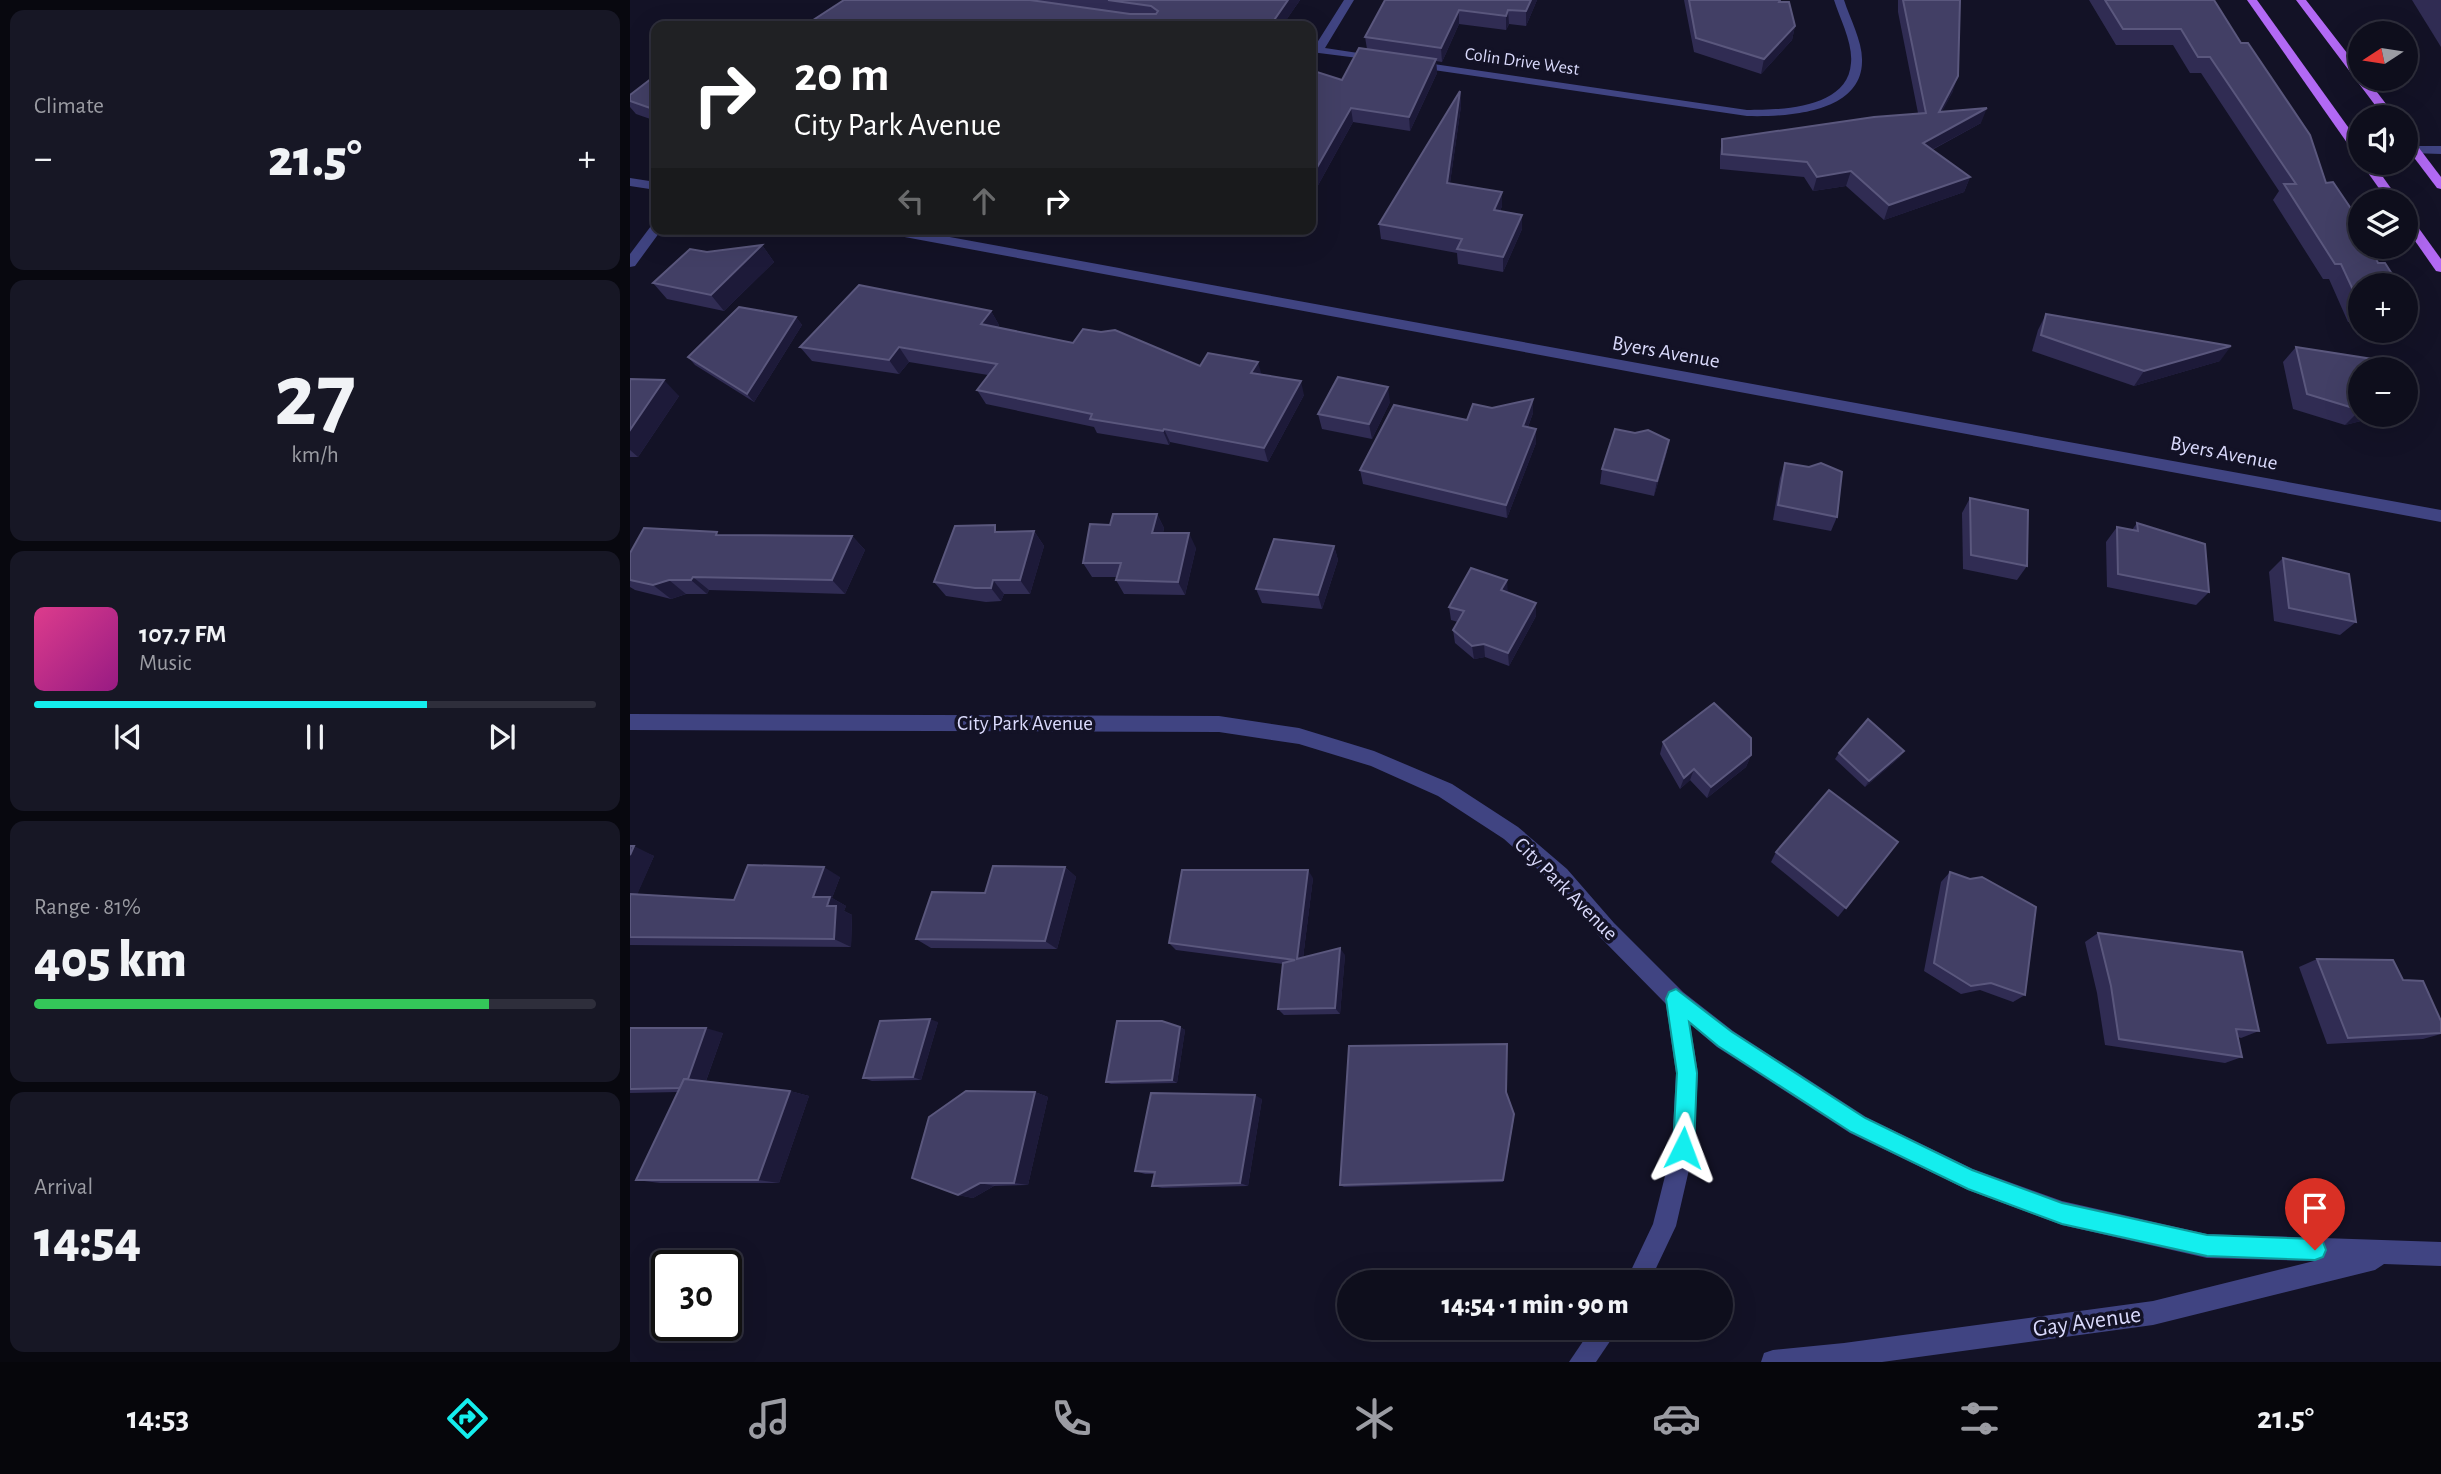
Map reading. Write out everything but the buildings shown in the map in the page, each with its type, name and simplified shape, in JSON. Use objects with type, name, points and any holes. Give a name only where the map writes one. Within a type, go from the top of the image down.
[{"type":"main road","points":[[2252,0],[2348,136]]},
{"type":"main road","points":[[2301,0],[2348,62]]},
{"type":"main road","points":[[2370,91],[2381,105]]},
{"type":"main road","points":[[2418,154],[2441,185]]},
{"type":"main road","points":[[2418,236],[2441,268]]},
{"type":"street","points":[[1316,47],[1349,0]]},
{"type":"street","name":"Colin Drive West","points":[[1400,62],[1729,110],[1765,114],[1792,111],[1822,103],[1843,90],[1854,77],[1857,63],[1839,0]]},
{"type":"street","points":[[1316,50],[1386,60]]},
{"type":"street","points":[[2418,150],[2441,150]]},
{"type":"street","points":[[630,181],[651,186]]},
{"type":"street","points":[[630,263],[651,235]]},
{"type":"street","name":"Byers Avenue","points":[[916,235],[2441,516]]},
{"type":"street","name":"City Park Avenue","points":[[630,722],[1219,724],[1299,736],[1374,759],[1445,790],[1511,832],[1560,876],[1607,930],[1676,999],[1725,1039],[1858,1125],[1968,1179],[2062,1213],[2207,1246],[2441,1254]]},
{"type":"street","points":[[1643,1270],[1664,1226],[1683,1148],[1687,1073],[1676,999]]},
{"type":"street","name":"Gay Avenue","points":[[1773,1362],[1844,1355],[2153,1313],[2396,1252]]},
{"type":"street","points":[[1581,1362],[1598,1340]]},
{"type":"route","points":[[1683,1148],[1687,1073],[1676,999],[1725,1039],[1858,1125],[1968,1179],[2062,1213],[2207,1246],[2315,1250]]}]
